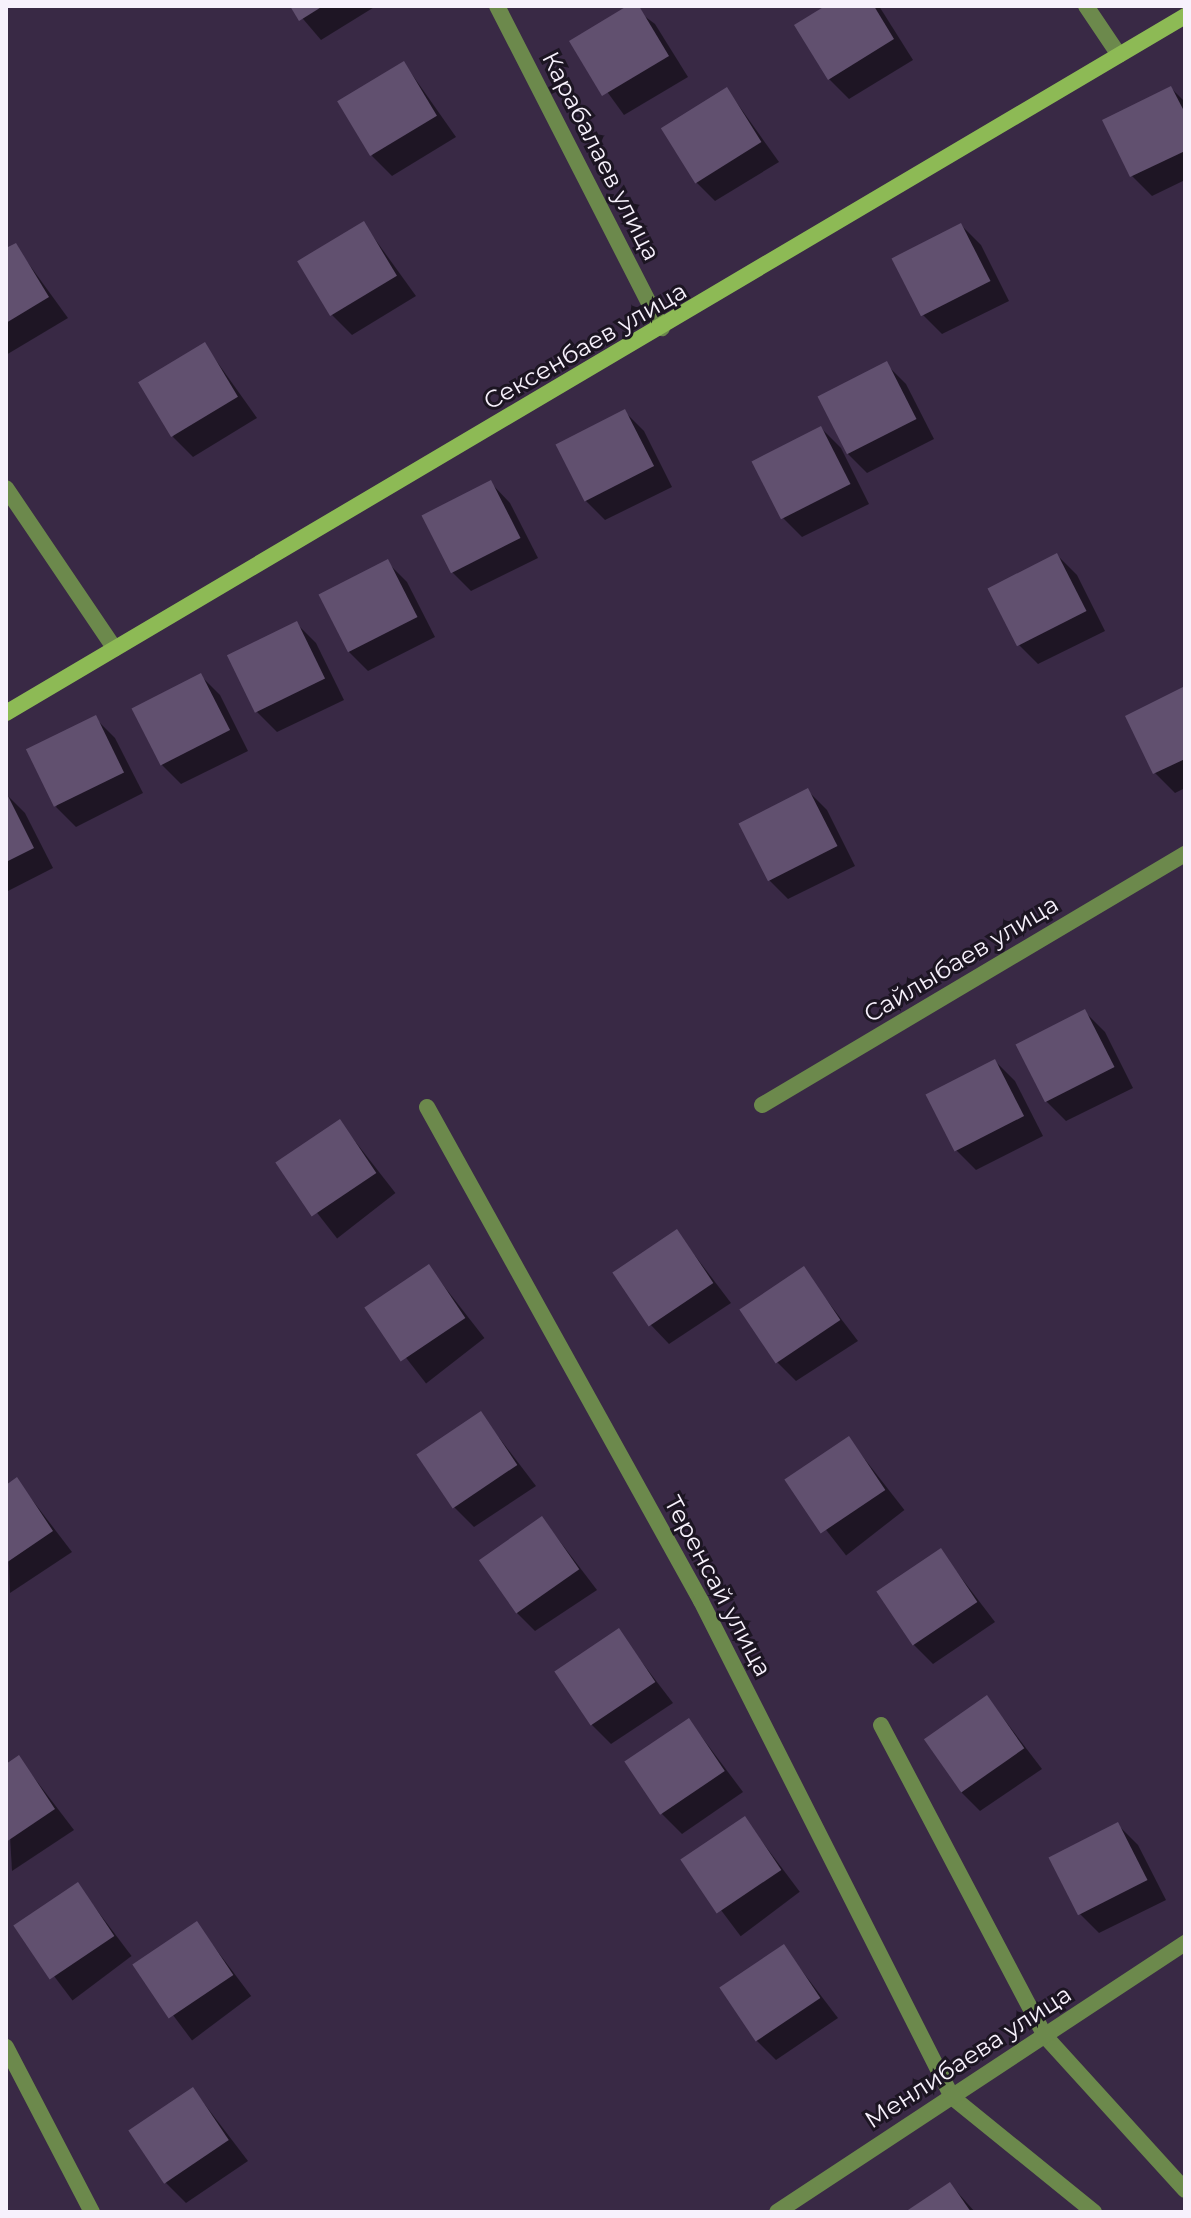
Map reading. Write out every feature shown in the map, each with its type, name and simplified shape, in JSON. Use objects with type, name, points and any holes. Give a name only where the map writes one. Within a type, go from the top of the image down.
[{"type":"street","name":"Карабалаев улица","points":[[497,6],[662,328]]},
{"type":"street","points":[[1086,6],[1119,55]]},
{"type":"street","name":"Сексенбаев улица","points":[[6,713],[662,328],[1185,16]]},
{"type":"street","points":[[6,488],[115,649]]},
{"type":"street","name":"Сайлыбаев улица","points":[[762,1105],[1185,854]]},
{"type":"street","name":"Теренсай улица","points":[[427,1107],[701,1601],[952,2097]]},
{"type":"street","points":[[881,1725],[1045,2036],[1185,2190]]},
{"type":"street","name":"Менлибаева улица","points":[[777,2212],[1185,1943]]},
{"type":"street","points":[[6,2047],[92,2212]]},
{"type":"street","points":[[952,2097],[1094,2212]]},
{"type":"building","points":[[290,6],[323,6],[299,21]]},
{"type":"building","points":[[627,6],[639,6],[669,56],[602,96],[569,41]]},
{"type":"building","points":[[825,6],[874,6],[894,39],[828,80],[794,25]]},
{"type":"building","points":[[404,61],[437,116],[370,156],[337,101]]},
{"type":"building","points":[[1171,86],[1185,113],[1185,151],[1130,177],[1102,120]]},
{"type":"building","points":[[727,87],[761,142],[695,183],[661,128]]},
{"type":"building","points":[[364,221],[397,276],[330,316],[297,261]]},
{"type":"building","points":[[961,223],[991,281],[921,316],[892,258]]},
{"type":"building","points":[[16,243],[49,297],[6,323],[6,248]]},
{"type":"building","points":[[205,342],[238,397],[171,437],[138,382]]},
{"type":"building","points":[[887,361],[917,419],[847,454],[818,396]]},
{"type":"building","points":[[625,409],[654,466],[585,501],[556,444]]},
{"type":"building","points":[[821,426],[851,484],[781,519],[752,461]]},
{"type":"building","points":[[491,480],[521,538],[451,573],[422,515]]},
{"type":"building","points":[[1057,553],[1087,611],[1017,646],[988,588]]},
{"type":"building","points":[[388,559],[418,617],[348,652],[319,594]]},
{"type":"building","points":[[297,621],[325,679],[255,713],[227,655]]},
{"type":"building","points":[[201,673],[230,730],[161,765],[132,708]]},
{"type":"building","points":[[1185,686],[1185,759],[1153,774],[1125,716]]},
{"type":"building","points":[[96,715],[124,773],[54,807],[26,749]]},
{"type":"building","points":[[808,788],[838,846],[768,881],[739,823]]},
{"type":"building","points":[[6,792],[34,848],[6,862]]},
{"type":"building","points":[[1085,1009],[1115,1067],[1045,1102],[1016,1044]]},
{"type":"building","points":[[995,1059],[1024,1116],[955,1151],[926,1094]]},
{"type":"building","points":[[340,1119],[376,1173],[312,1217],[275,1163]]},
{"type":"building","points":[[677,1229],[713,1283],[649,1327],[612,1273]]},
{"type":"building","points":[[429,1264],[465,1318],[401,1362],[364,1308]]},
{"type":"building","points":[[804,1266],[840,1320],[776,1364],[739,1310]]},
{"type":"building","points":[[481,1411],[517,1465],[453,1509],[416,1455]]},
{"type":"building","points":[[849,1436],[885,1490],[821,1534],[784,1480]]},
{"type":"building","points":[[17,1477],[53,1531],[6,1563],[6,1485]]},
{"type":"building","points":[[542,1516],[579,1569],[516,1613],[479,1560]]},
{"type":"building","points":[[941,1548],[977,1602],[913,1646],[876,1592]]},
{"type":"building","points":[[619,1628],[655,1682],[591,1726],[554,1672]]},
{"type":"building","points":[[987,1695],[1024,1748],[961,1792],[924,1739]]},
{"type":"building","points":[[689,1718],[725,1771],[660,1815],[624,1762]]},
{"type":"building","points":[[19,1755],[55,1809],[6,1842],[6,1764]]},
{"type":"building","points":[[745,1816],[781,1870],[717,1914],[680,1860]]},
{"type":"building","points":[[1118,1822],[1148,1880],[1078,1915],[1049,1857]]},
{"type":"building","points":[[78,1882],[114,1936],[50,1980],[13,1926]]},
{"type":"building","points":[[197,1921],[233,1975],[169,2019],[132,1965]]},
{"type":"building","points":[[784,1944],[820,1998],[756,2042],[719,1988]]},
{"type":"building","points":[[193,2087],[229,2140],[164,2184],[128,2131]]},
{"type":"building","points":[[950,2182],[971,2212],[905,2212]]}]
